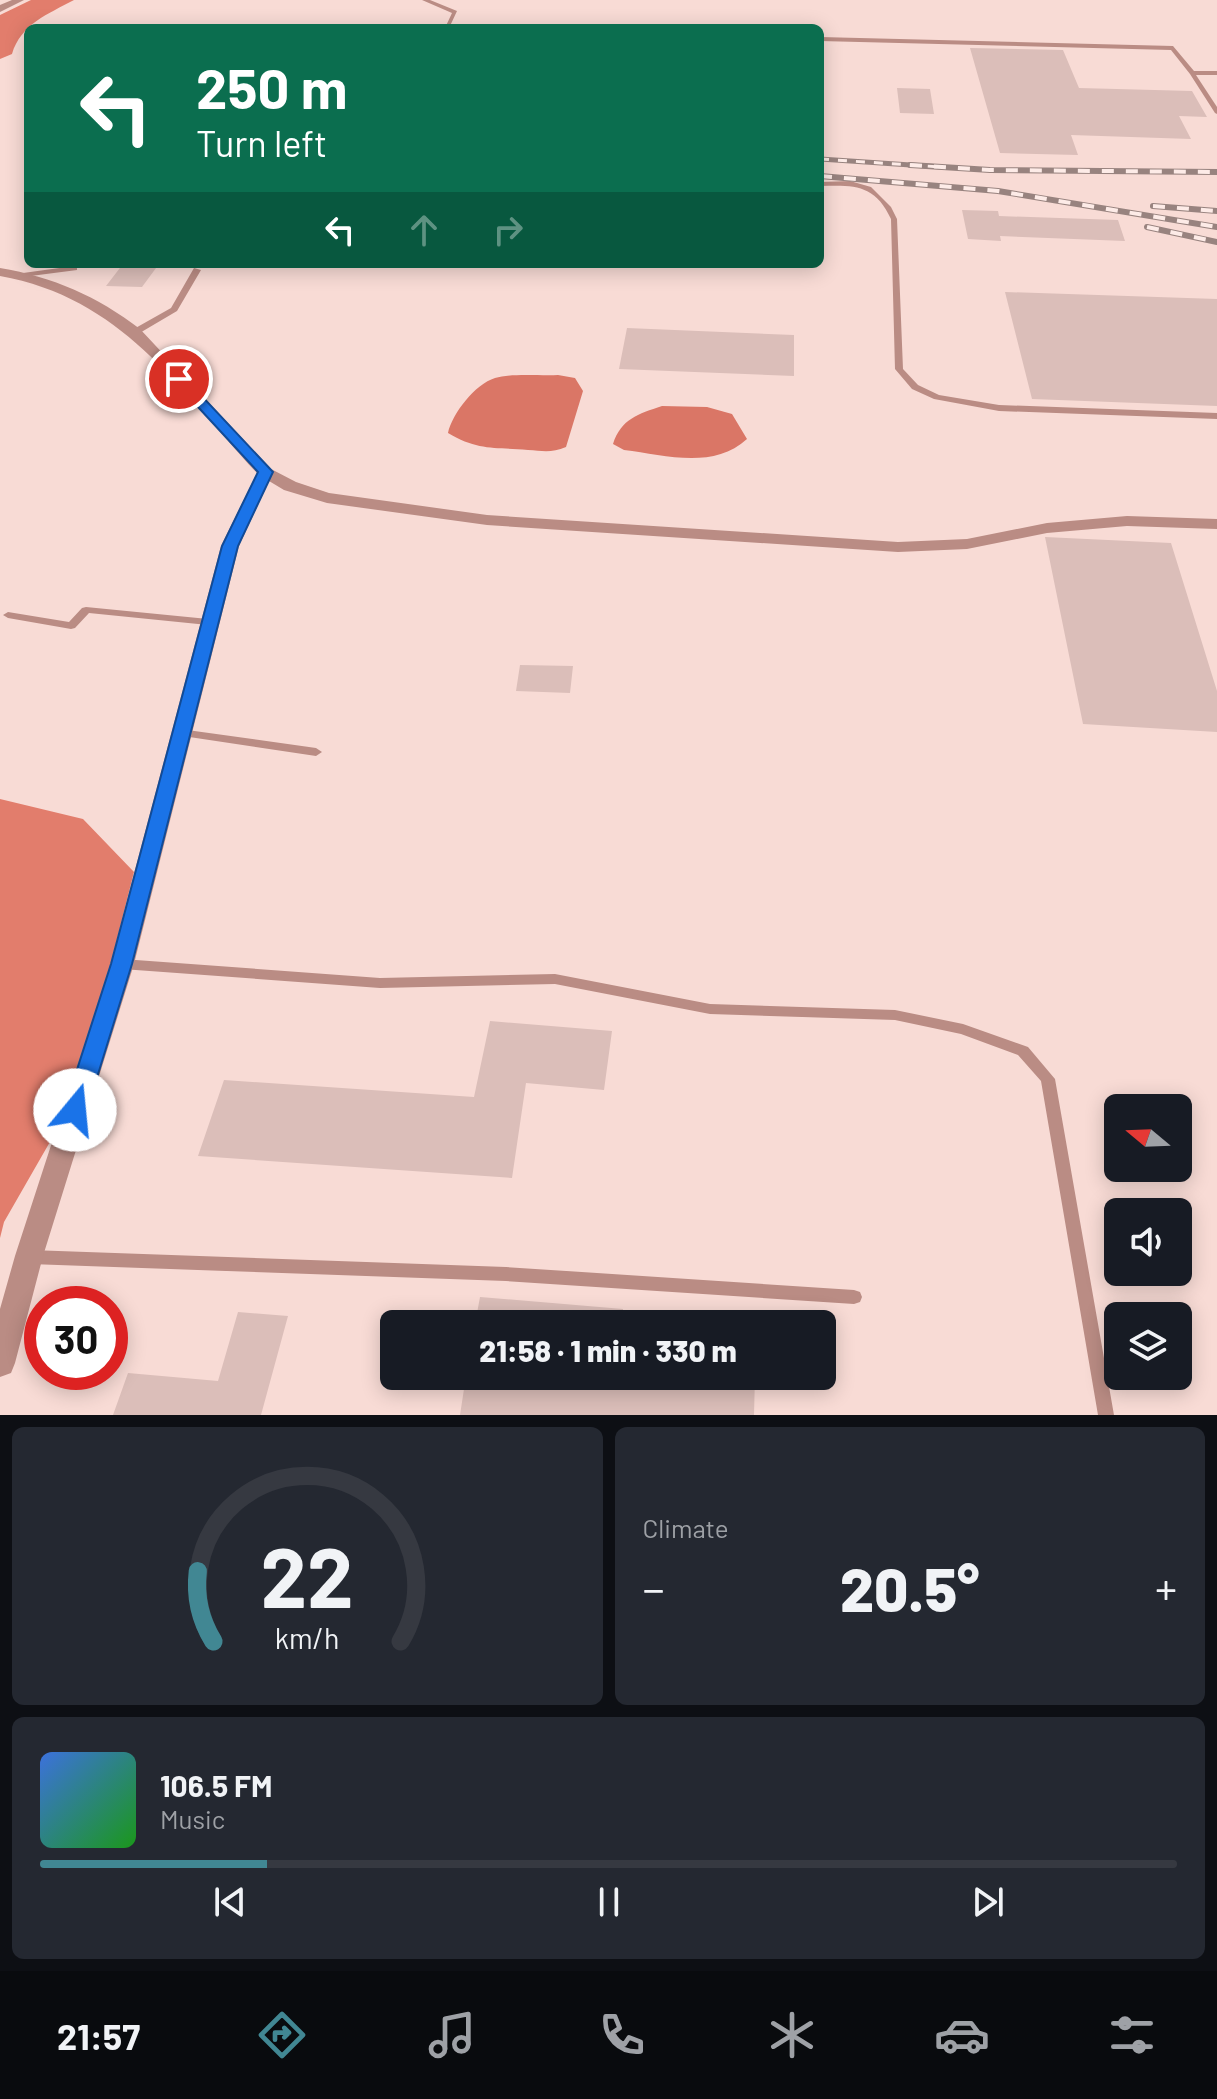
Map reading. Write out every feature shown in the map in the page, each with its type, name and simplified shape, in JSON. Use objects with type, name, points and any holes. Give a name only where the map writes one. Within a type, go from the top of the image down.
[{"type":"street","points":[[0,9],[19,0]]},
{"type":"street","points":[[0,272],[58,284],[88,298],[135,332],[265,472],[290,486],[327,498],[459,517],[898,547],[967,544],[1047,528],[1127,521],[1217,524]]},
{"type":"street","points":[[0,1363],[29,1256],[122,964],[230,546],[265,472]]},
{"type":"lane","points":[[425,0],[455,12],[449,24]]},
{"type":"lane","points":[[824,39],[1173,48],[1217,112]]},
{"type":"lane","points":[[1192,73],[1217,73]]},
{"type":"lane","points":[[824,184],[850,183],[869,188],[889,208],[894,219],[899,369],[915,387],[937,397],[999,408],[1217,416]]},
{"type":"lane","points":[[23,275],[74,268]]},
{"type":"lane","points":[[135,332],[174,309],[197,270]]},
{"type":"lane","points":[[8,615],[71,626],[86,610],[208,622]]},
{"type":"lane","points":[[180,733],[316,752]]},
{"type":"lane","points":[[122,964],[380,983],[555,979],[710,1009],[895,1015],[963,1029],[1023,1051],[1048,1079],[1106,1415]]},
{"type":"lane","points":[[29,1256],[506,1274],[854,1297]]},
{"type":"shaded area","points":[[31,0],[74,0],[33,24],[24,24],[24,33],[12,54],[0,59],[0,15]]},
{"type":"shaded area","points":[[558,375],[575,378],[583,391],[566,447],[547,451],[487,447],[448,433],[454,417],[466,401],[487,381],[509,376]]},
{"type":"shaded area","points":[[662,406],[707,407],[732,414],[747,439],[734,449],[719,454],[688,458],[624,450],[613,444],[626,423]]},
{"type":"shaded area","points":[[0,799],[83,819],[134,872],[78,1093],[4,1222],[0,1238]]},
{"type":"building","points":[[970,48],[1063,50],[1079,88],[1192,91],[1207,117],[1179,116],[1191,139],[1071,135],[1078,155],[1000,153]]},
{"type":"building","points":[[897,88],[930,89],[934,114],[900,113]]},
{"type":"building","points":[[962,210],[998,211],[999,216],[1118,220],[1125,241],[1000,236],[1001,241],[968,239]]},
{"type":"building","points":[[120,268],[156,268],[142,287],[106,286]]},
{"type":"building","points":[[1005,292],[1217,299],[1217,406],[1032,399]]},
{"type":"building","points":[[627,328],[794,335],[794,376],[619,369]]},
{"type":"building","points":[[1045,537],[1171,543],[1217,691],[1217,732],[1083,724]]},
{"type":"building","points":[[520,665],[573,666],[570,693],[516,691]]},
{"type":"building","points":[[490,1021],[612,1031],[604,1090],[526,1083],[512,1178],[198,1156],[224,1080],[474,1097]]},
{"type":"building","points":[[480,1297],[623,1309],[623,1310],[478,1310]]},
{"type":"building","points":[[238,1312],[288,1316],[261,1415],[113,1415],[122,1390],[128,1390],[128,1373],[218,1381]]},
{"type":"building","points":[[464,1390],[755,1390],[754,1415],[460,1415]]},
{"type":"railway","points":[[824,159],[924,166]]},
{"type":"railway","points":[[910,165],[924,166]]},
{"type":"railway","points":[[924,166],[990,170],[1217,172]]},
{"type":"railway","points":[[924,166],[941,167]]},
{"type":"railway","points":[[824,176],[998,191],[1217,227]]},
{"type":"railway","points":[[1153,206],[1217,211]]},
{"type":"railway","points":[[1147,227],[1217,242]]},
{"type":"route","points":[[75,1110],[122,964],[230,546],[265,472],[179,379]]}]
